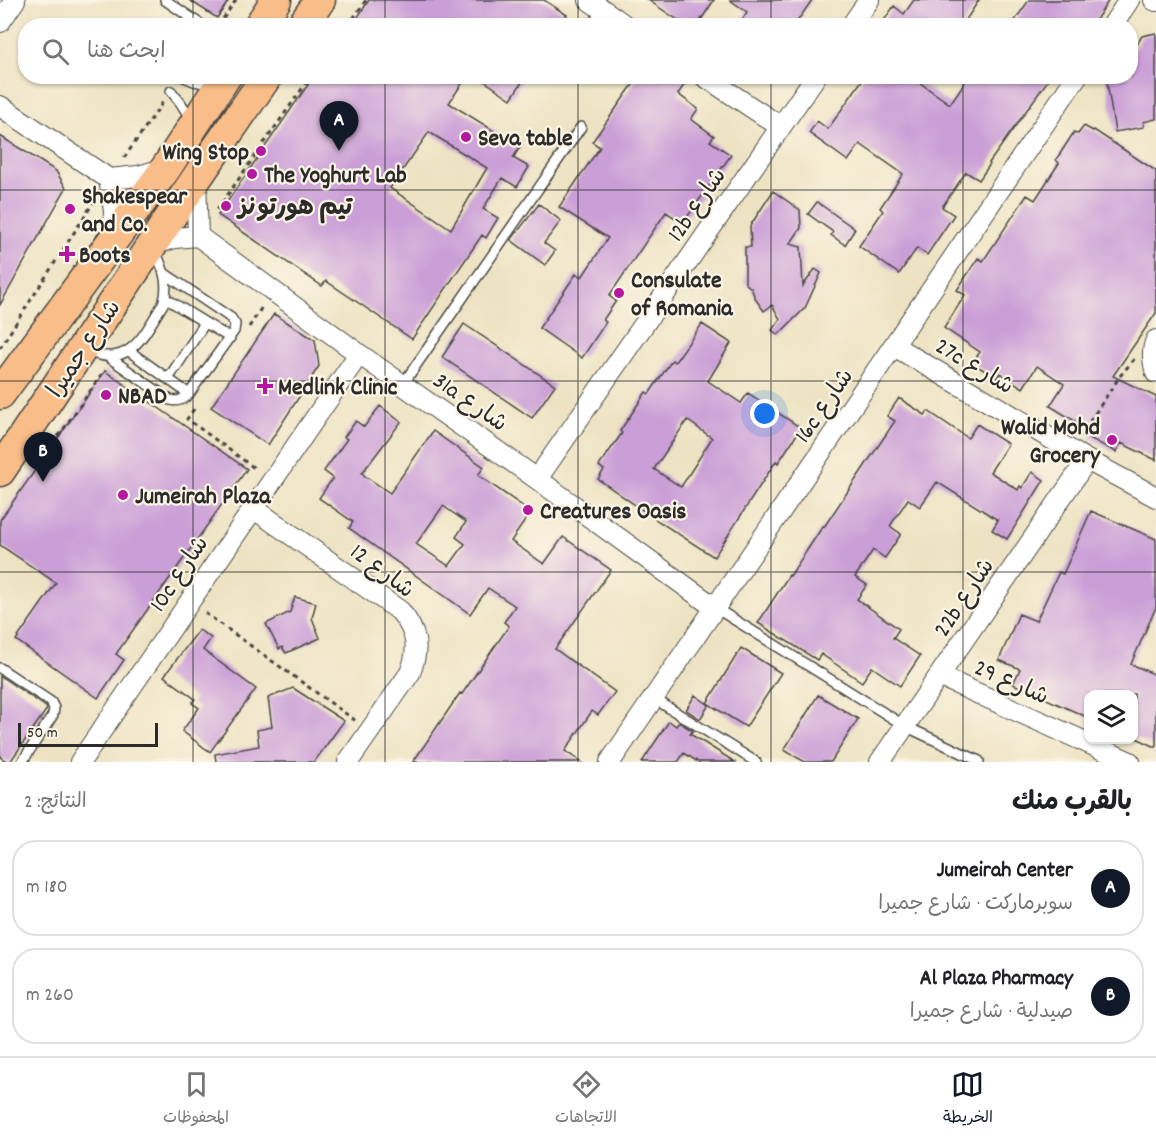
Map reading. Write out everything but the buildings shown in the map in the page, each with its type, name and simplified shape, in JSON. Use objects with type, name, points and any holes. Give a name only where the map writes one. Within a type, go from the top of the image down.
[{"type":"main road","points":[[265,18],[276,0]]},
{"type":"main road","points":[[308,18],[320,0]]},
{"type":"main road","name":"شارع جميرا","points":[[0,394],[166,168],[221,84]]},
{"type":"main road","name":"شارع جميرا","points":[[0,471],[100,355],[152,245],[261,84]]},
{"type":"street","points":[[0,22],[15,0]]},
{"type":"street","points":[[857,18],[869,0]]},
{"type":"street","points":[[1117,18],[1129,0]]},
{"type":"street","points":[[598,9],[613,18]]},
{"type":"street","points":[[716,84],[781,127]]},
{"type":"street","name":"12b شارع","points":[[537,479],[811,84]]},
{"type":"street","name":"16c شارع","points":[[610,762],[1072,84]]},
{"type":"street","points":[[0,106],[109,179],[138,176],[166,168]]},
{"type":"street","points":[[152,245],[175,238],[198,236],[196,178]]},
{"type":"street","points":[[109,179],[114,211],[112,243]]},
{"type":"street","name":"31a شارع","points":[[198,236],[359,354],[714,607]]},
{"type":"street","points":[[1155,343],[1152,360],[1156,373]]},
{"type":"street","name":"27c شارع","points":[[894,346],[1079,456],[1156,497]]},
{"type":"street","name":"10c شارع","points":[[80,762],[359,354]]},
{"type":"street","name":"22b شارع","points":[[880,762],[939,676],[1079,456]]},
{"type":"street","name":"شارع 12","points":[[253,508],[400,611],[409,622],[414,634],[415,660],[410,673],[348,762]]},
{"type":"street","name":"شارع 29","points":[[939,676],[1130,762]]},
{"type":"lane","points":[[172,2],[193,18]]},
{"type":"lane","points":[[171,92],[188,113],[194,126]]},
{"type":"lane","points":[[403,384],[581,127]]},
{"type":"lane","points":[[100,355],[115,356],[129,351],[137,344],[163,304],[166,283],[152,245]]},
{"type":"lane","points":[[100,355],[170,400],[180,401],[189,394],[230,338],[235,324],[231,318],[164,273]]},
{"type":"lane","points":[[165,298],[230,338]]},
{"type":"lane","points":[[168,379],[205,323]]},
{"type":"lane","points":[[129,351],[189,394]]},
{"type":"lane","points":[[714,607],[905,726],[979,761]]},
{"type":"lane","points":[[0,668],[51,702],[54,708],[53,715],[22,762]]},
{"type":"lane","points":[[653,698],[756,762]]},
{"type":"path","points":[[224,18],[236,0]]},
{"type":"path","points":[[354,18],[366,0]]},
{"type":"path","points":[[198,236],[305,84]]},
{"type":"path","points":[[0,348],[109,179],[171,92]]},
{"type":"path","points":[[247,330],[273,291]]},
{"type":"path","points":[[1079,456],[1127,367],[1155,343]]},
{"type":"path","points":[[53,444],[100,355]]},
{"type":"path","points":[[194,410],[187,419],[272,480]]},
{"type":"path","points":[[189,602],[369,731]]},
{"type":"place","name":"Seva table","points":[[466,137]]},
{"type":"place","name":"Wing Stop","points":[[261,151]]},
{"type":"place","name":"Jumeirah Center","points":[[339,151]]},
{"type":"place","name":"The Yoghurt Lab","points":[[252,174]]},
{"type":"place","name":"تيم هورتونز","points":[[226,206]]},
{"type":"place","name":"Shakespear and Co.","points":[[70,209]]},
{"type":"place","name":"Boots","points":[[67,254]]},
{"type":"place","name":"Consulate of Romania","points":[[619,293]]},
{"type":"place","name":"Medlink Clinic","points":[[265,386]]},
{"type":"place","name":"NBAD","points":[[106,395]]},
{"type":"place","name":"Walid Mohd Grocery","points":[[1112,440]]},
{"type":"place","name":"Al Plaza Pharmacy","points":[[43,482]]},
{"type":"place","name":"Jumeirah Plaza","points":[[123,495]]},
{"type":"place","name":"Creatures Oasis","points":[[528,510]]}]
